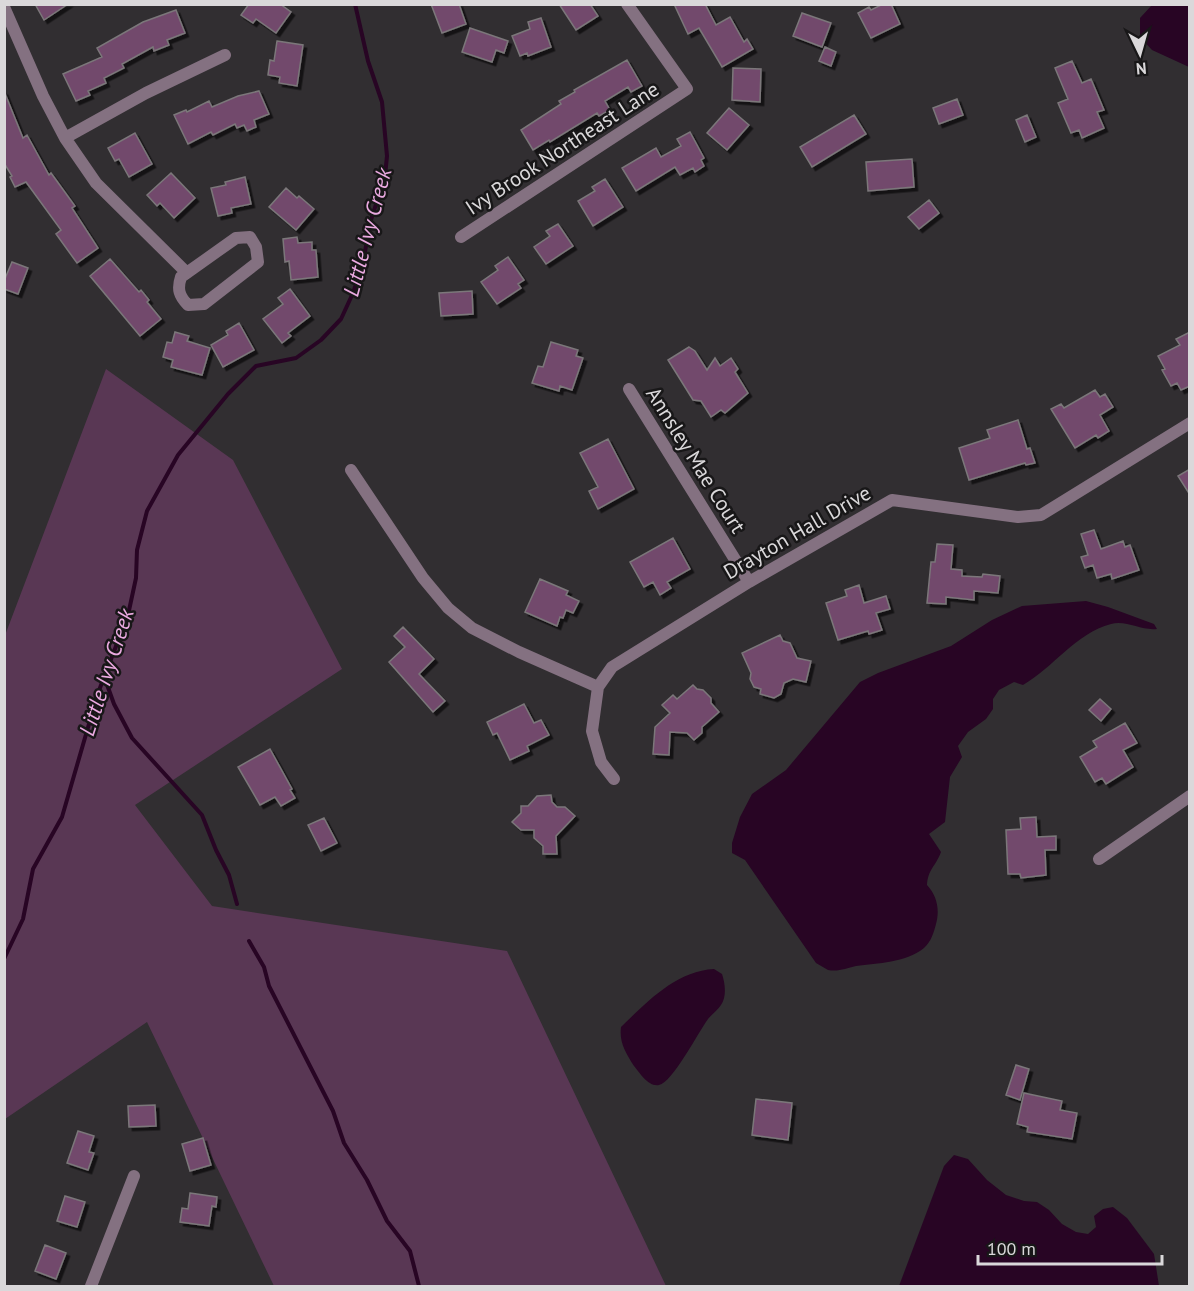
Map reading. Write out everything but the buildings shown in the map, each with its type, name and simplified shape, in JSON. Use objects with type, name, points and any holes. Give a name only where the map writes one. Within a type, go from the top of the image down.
[{"type":"street","name":"Ivy Brook Northeast Lane","points":[[461,237],[687,89],[627,4]]},
{"type":"street","points":[[4,7],[43,96],[65,138],[96,183],[187,273]]},
{"type":"street","points":[[65,138],[146,93],[225,55]]},
{"type":"street","points":[[250,237],[256,247],[258,262],[204,304],[188,306],[181,298],[178,287],[181,277],[187,273],[236,238],[250,237]]},
{"type":"street","name":"Annsley Mae Court","points":[[628,389],[749,582]]},
{"type":"street","name":"Drayton Hall Drive","points":[[598,687],[612,667],[749,582],[892,500],[1018,517],[1041,515],[1190,423]]},
{"type":"street","points":[[351,470],[423,578],[448,608],[472,628],[519,652],[598,687],[592,731],[602,762],[614,779]]},
{"type":"street","points":[[1099,859],[1190,796]]},
{"type":"street","points":[[91,1287],[134,1176]]},
{"type":"shaded area","points":[[1152,5],[1189,5],[1189,67],[1152,50],[1140,37],[1140,18]]},
{"type":"shaded area","points":[[106,369],[233,460],[342,669],[135,805],[212,906],[507,951],[666,1286],[274,1286],[147,1022],[5,1119],[4,638]]},
{"type":"shaded area","points":[[1086,601],[1154,624],[1157,629],[1117,623],[1098,629],[1076,643],[1023,685],[1014,682],[999,690],[993,699],[993,709],[986,719],[968,732],[958,746],[962,757],[950,777],[945,822],[929,834],[941,852],[927,885],[938,908],[929,943],[917,953],[891,962],[842,970],[828,970],[816,963],[745,860],[732,853],[732,843],[740,817],[752,794],[786,770],[860,682],[951,646],[992,620],[1022,606]]},
{"type":"shaded area","points":[[714,969],[722,974],[724,981],[725,994],[721,1005],[708,1019],[671,1076],[659,1085],[651,1084],[634,1066],[626,1052],[621,1038],[621,1027],[663,989],[687,975]]},
{"type":"shaded area","points":[[954,1155],[968,1159],[987,1180],[1006,1195],[1024,1201],[1037,1202],[1049,1210],[1062,1224],[1076,1232],[1088,1234],[1096,1227],[1094,1216],[1103,1209],[1113,1207],[1127,1218],[1154,1254],[1159,1286],[899,1286],[944,1166]]},
{"type":"waterway","name":"Little Ivy Creek","points":[[4,959],[23,919],[33,869],[62,817],[98,693],[128,615],[136,578],[137,550],[147,511],[178,455],[228,394],[256,366],[296,358],[321,340],[341,319],[353,293],[362,267],[371,220],[385,176],[387,156],[382,102],[368,61],[355,4]]},
{"type":"waterway","points":[[105,679],[114,704],[132,738],[202,815],[229,875],[237,904]]},
{"type":"waterway","points":[[249,941],[264,967],[269,986],[333,1111],[344,1143],[367,1180],[387,1221],[410,1251],[419,1286]]}]
